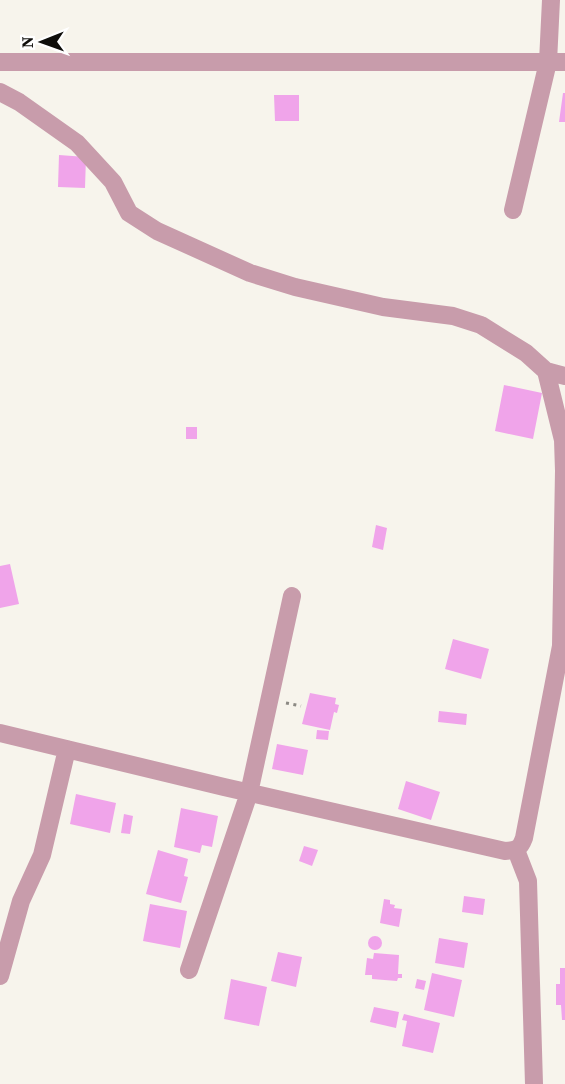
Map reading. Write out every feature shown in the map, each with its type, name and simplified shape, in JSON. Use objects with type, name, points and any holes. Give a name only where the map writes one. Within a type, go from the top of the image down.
[{"type":"street","points":[[513,210],[556,62],[551,0]]},
{"type":"street","points":[[0,62],[556,62]]},
{"type":"street","points":[[0,92],[19,102],[77,143],[113,182],[129,213],[157,231],[249,273],[295,287],[383,307],[453,316],[481,325],[526,353],[546,371],[565,376]]},
{"type":"street","points":[[0,734],[505,851],[521,847],[561,646],[563,440],[546,371]]},
{"type":"street","points":[[189,970],[249,793],[292,596]]},
{"type":"street","points":[[0,976],[21,901],[42,855],[67,749]]},
{"type":"street","points":[[516,850],[528,881],[534,1084]]},
{"type":"building","points":[[563,93],[565,93],[565,122],[559,122]]},
{"type":"building","points":[[274,95],[299,95],[299,121],[275,121]]},
{"type":"building","points":[[59,155],[86,157],[85,188],[58,187]]},
{"type":"building","points":[[504,385],[542,393],[533,439],[495,431]]},
{"type":"building","points":[[186,427],[197,427],[197,439],[186,439]]},
{"type":"building","points":[[376,525],[387,528],[383,550],[372,547]]},
{"type":"building","points":[[10,564],[19,604],[0,608],[0,566]]},
{"type":"building","points":[[453,639],[489,649],[481,679],[445,669]]},
{"type":"building","points":[[310,693],[336,698],[335,704],[339,705],[337,713],[334,712],[330,730],[302,724]]},
{"type":"building","points":[[439,711],[467,714],[466,725],[438,722]]},
{"type":"building","points":[[317,730],[329,731],[328,740],[316,739]]},
{"type":"building","points":[[277,744],[308,750],[303,775],[272,769]]},
{"type":"building","points":[[406,781],[440,792],[431,820],[398,809]]},
{"type":"building","points":[[76,794],[116,803],[110,833],[70,824]]},
{"type":"building","points":[[181,808],[218,816],[212,847],[202,845],[200,853],[174,847]]},
{"type":"building","points":[[124,814],[133,816],[130,834],[121,833]]},
{"type":"building","points":[[304,846],[318,850],[312,866],[299,861]]},
{"type":"building","points":[[158,850],[188,859],[184,876],[188,877],[181,903],[146,894]]},
{"type":"building","points":[[464,896],[485,899],[483,915],[462,912]]},
{"type":"building","points":[[384,899],[390,900],[390,904],[395,905],[394,908],[402,909],[399,927],[380,923]]},
{"type":"building","points":[[150,904],[187,911],[180,948],[143,941]]},
{"type":"building","points":[[372,936],[378,936],[382,943],[378,950],[372,950],[368,946],[368,940]]},
{"type":"building","points":[[439,938],[468,943],[464,968],[435,963]]},
{"type":"building","points":[[278,952],[302,957],[296,987],[271,981]]},
{"type":"building","points":[[374,953],[399,955],[398,974],[402,974],[402,978],[398,978],[397,981],[372,979],[372,975],[365,975],[367,958],[373,959]]},
{"type":"building","points":[[560,968],[565,968],[565,1020],[562,1020],[561,1005],[556,1005],[556,984],[560,984]]},
{"type":"building","points":[[432,973],[462,980],[454,1017],[424,1010]]},
{"type":"building","points":[[231,979],[267,987],[259,1026],[224,1019]]},
{"type":"building","points":[[417,979],[426,981],[424,990],[415,988]]},
{"type":"building","points":[[374,1007],[399,1012],[396,1028],[370,1022]]},
{"type":"building","points":[[404,1014],[440,1023],[433,1053],[402,1046],[407,1021],[402,1020]]}]
